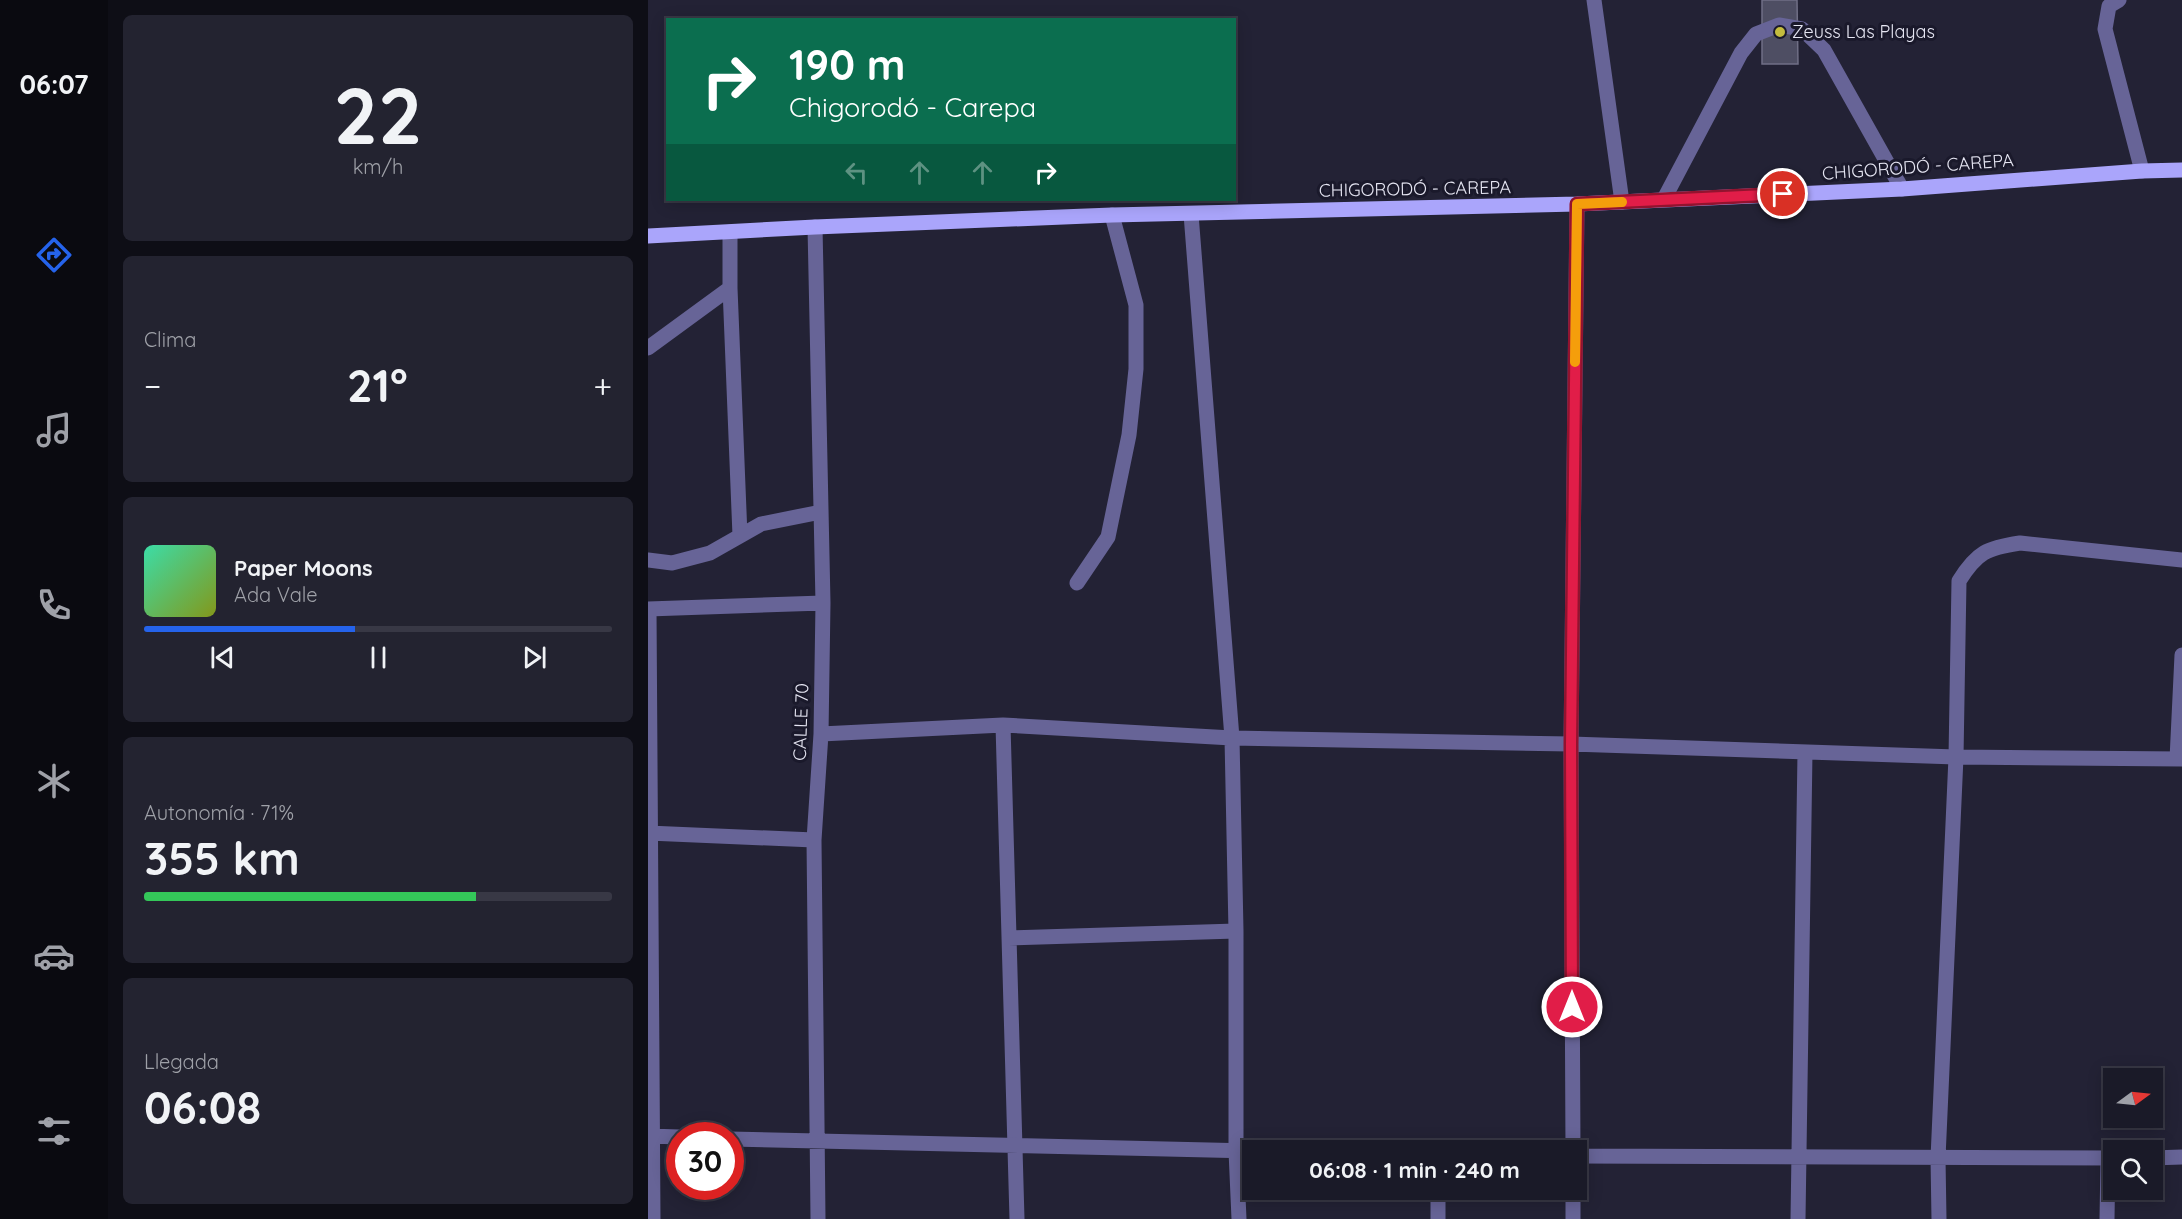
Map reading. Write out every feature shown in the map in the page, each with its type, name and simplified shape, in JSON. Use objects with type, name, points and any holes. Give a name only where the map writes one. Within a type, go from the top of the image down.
[{"type":"main road","name":"CHIGORODÓ - CAREPA","points":[[648,236],[1112,215],[1577,204],[1902,189],[2182,170]]},
{"type":"street","points":[[1594,0],[1622,202]]},
{"type":"street","points":[[2119,0],[2109,6],[2105,29],[2142,171]]},
{"type":"street","points":[[1664,199],[1741,53],[1756,34],[1779,25],[1802,29],[1824,50],[1902,189]]},
{"type":"street","points":[[1573,1140],[1571,744],[1577,204]]},
{"type":"street","points":[[1191,214],[1232,738],[1236,931],[1236,1151],[1239,1219]]},
{"type":"street","points":[[1077,583],[1108,537],[1129,435],[1136,369],[1136,305],[1112,215]]},
{"type":"street","name":"CALLE 70","points":[[816,227],[824,603],[821,734],[814,840],[818,1219]]},
{"type":"street","points":[[730,232],[730,288],[740,536]]},
{"type":"street","points":[[648,348],[730,288]]},
{"type":"street","points":[[648,560],[672,563],[700,556],[710,553],[761,524],[821,512]]},
{"type":"street","points":[[1939,1219],[1938,1158],[1956,757],[1959,580],[1971,561],[1993,547],[2020,543],[2182,560]]},
{"type":"street","points":[[653,1219],[649,1136],[648,609],[824,603]]},
{"type":"street","points":[[821,734],[1002,725],[1232,738],[1571,744],[1956,757],[2180,759],[2182,655]]},
{"type":"street","points":[[1002,725],[1017,1219]]},
{"type":"street","points":[[1798,1219],[1806,752]]},
{"type":"street","points":[[649,833],[814,840]]},
{"type":"street","points":[[1009,938],[1236,931]]},
{"type":"street","points":[[649,1136],[666,1137]]},
{"type":"street","points":[[744,1139],[1242,1151]]},
{"type":"street","points":[[1587,1156],[2103,1158]]},
{"type":"street","points":[[2163,1158],[2182,1157]]},
{"type":"street","points":[[1438,1200],[1438,1219]]},
{"type":"street","points":[[1573,1200],[1573,1219]]},
{"type":"street","points":[[2107,1219],[2108,1200]]},
{"type":"building","name":"Zeuss Las Playas","points":[[1762,0],[1797,0],[1798,64],[1762,64]]},
{"type":"slow traffic","points":[[1575,362],[1577,204],[1622,202]]},
{"type":"place","name":"Zeuss Las Playas","points":[[1780,32]]},
{"type":"route","points":[[1572,1007],[1571,744],[1577,204],[1783,194]]}]
